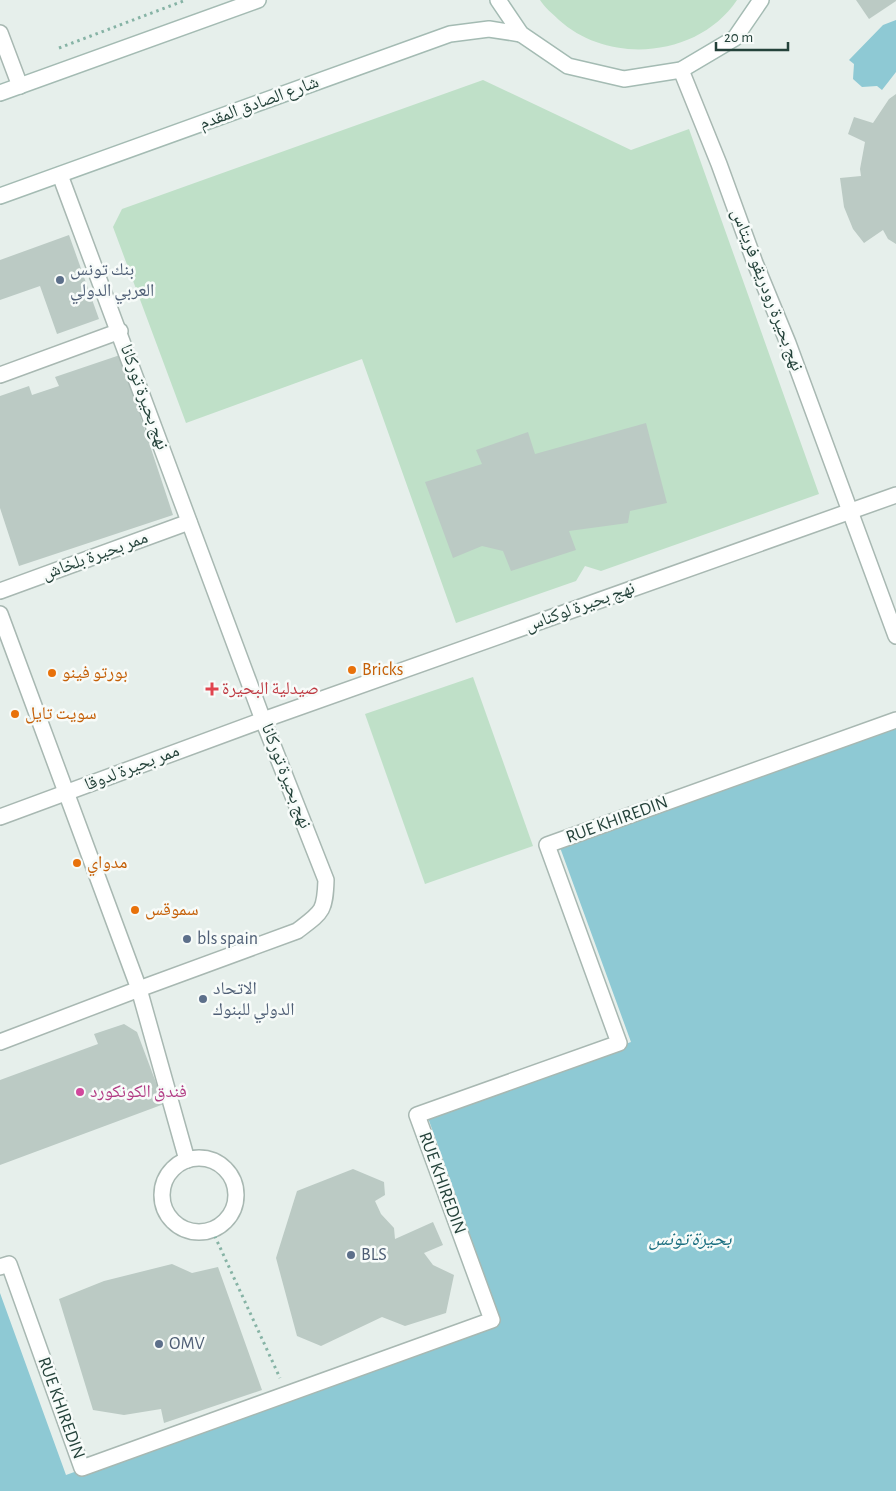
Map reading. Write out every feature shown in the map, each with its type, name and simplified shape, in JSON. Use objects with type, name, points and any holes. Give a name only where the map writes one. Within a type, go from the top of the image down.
[{"type":"street","points":[[0,93],[258,0]]},
{"type":"street","points":[[498,0],[521,34],[568,66],[624,79],[681,70],[734,38],[761,0]]},
{"type":"street","name":"شارع الصادق المقدم","points":[[0,196],[450,34],[489,29],[521,34]]},
{"type":"street","points":[[0,34],[20,86]]},
{"type":"street","name":"نهج بحيرة رودريقو فريتاس","points":[[681,70],[719,164],[755,263],[788,343],[896,636]]},
{"type":"street","name":"نهج بحيرة توركانا","points":[[0,1042],[139,988],[297,931],[317,916],[325,903],[326,880],[189,522],[120,331],[60,175]]},
{"type":"street","points":[[0,375],[120,331]]},
{"type":"street","name":"نهج بحيرة لوكناس","points":[[264,720],[896,495]]},
{"type":"street","name":"ممر بحيرة بلخاش","points":[[0,591],[189,522]]},
{"type":"street","points":[[0,614],[139,988],[187,1160]]},
{"type":"street","name":"ممر بحيرة لدوقا","points":[[0,817],[264,720]]},
{"type":"street","name":"RUE KHIREDIN","points":[[0,1267],[8,1264],[82,1468],[492,1320],[417,1115],[619,1043],[547,845],[896,720]]},
{"type":"street","points":[[201,1158],[215,1161],[227,1170],[235,1183],[236,1197],[233,1211],[224,1223],[212,1230],[197,1232],[183,1229],[171,1220],[164,1207],[162,1193],[165,1179],[174,1167],[187,1160],[201,1158]]},
{"type":"path","points":[[58,48],[186,0]]},
{"type":"path","points":[[212,1230],[288,1394]]},
{"type":"green space","points":[[540,0],[737,0],[721,19],[700,34],[677,44],[653,49],[628,49],[603,44],[580,35],[559,20]]},
{"type":"green space","points":[[483,80],[631,150],[689,129],[819,494],[601,571],[585,566],[576,581],[456,623],[362,359],[186,423],[113,227],[122,209]]},
{"type":"green space","points":[[473,677],[533,846],[425,884],[365,714]]},
{"type":"water","points":[[896,20],[896,72],[882,90],[877,86],[862,87],[853,79],[854,64],[849,60],[883,25]]},
{"type":"water","name":"بحيرة تونس","points":[[896,726],[896,1491],[0,1491],[0,1293],[66,1475],[500,1319],[427,1115],[631,1042],[558,842]]},
{"type":"building","points":[[856,0],[896,0],[896,1],[869,19]]},
{"type":"building","points":[[896,94],[896,244],[888,239],[883,230],[864,243],[853,229],[844,207],[840,178],[861,176],[860,169],[865,142],[848,134],[854,117],[873,123],[889,99]]},
{"type":"building","points":[[69,235],[99,319],[57,334],[40,286],[0,300],[0,260]]},
{"type":"building","points":[[120,355],[173,515],[19,566],[0,508],[0,396],[29,386],[32,395],[59,386],[55,377]]},
{"type":"building","points":[[646,423],[667,503],[630,511],[628,523],[569,531],[576,550],[511,571],[503,551],[482,546],[453,558],[425,482],[482,464],[476,450],[528,432],[535,454]]},
{"type":"building","name":"فندق الكونكورد","points":[[124,1024],[137,1032],[164,1104],[0,1165],[0,1080],[98,1044],[94,1034]]},
{"type":"building","name":"BLS","points":[[353,1169],[384,1182],[385,1195],[375,1201],[381,1214],[394,1228],[395,1239],[433,1222],[443,1245],[424,1253],[433,1265],[454,1275],[446,1313],[405,1326],[382,1317],[321,1346],[297,1336],[276,1258],[297,1191]]},
{"type":"building","name":"OMV","points":[[172,1264],[192,1273],[218,1267],[262,1390],[164,1423],[161,1409],[124,1415],[93,1410],[59,1299],[104,1281]]},
{"type":"place","name":"بنك تونس العربي الدولي","points":[[60,280]]},
{"type":"place","name":"Bricks","points":[[352,670]]},
{"type":"place","name":"بورتو فينو","points":[[52,673]]},
{"type":"place","name":"صيدلية البحيرة","points":[[212,689]]},
{"type":"place","name":"سويت تايل","points":[[15,714]]},
{"type":"place","name":"مدواي","points":[[77,863]]},
{"type":"place","name":"سموقس","points":[[135,910]]},
{"type":"place","name":"bls spain","points":[[187,939]]},
{"type":"place","name":"الاتحاد الدولي للبنوك","points":[[203,999]]},
{"type":"place","name":"فندق الكونكورد","points":[[80,1092]]},
{"type":"place","name":"BLS","points":[[351,1255]]},
{"type":"place","name":"OMV","points":[[159,1344]]}]
